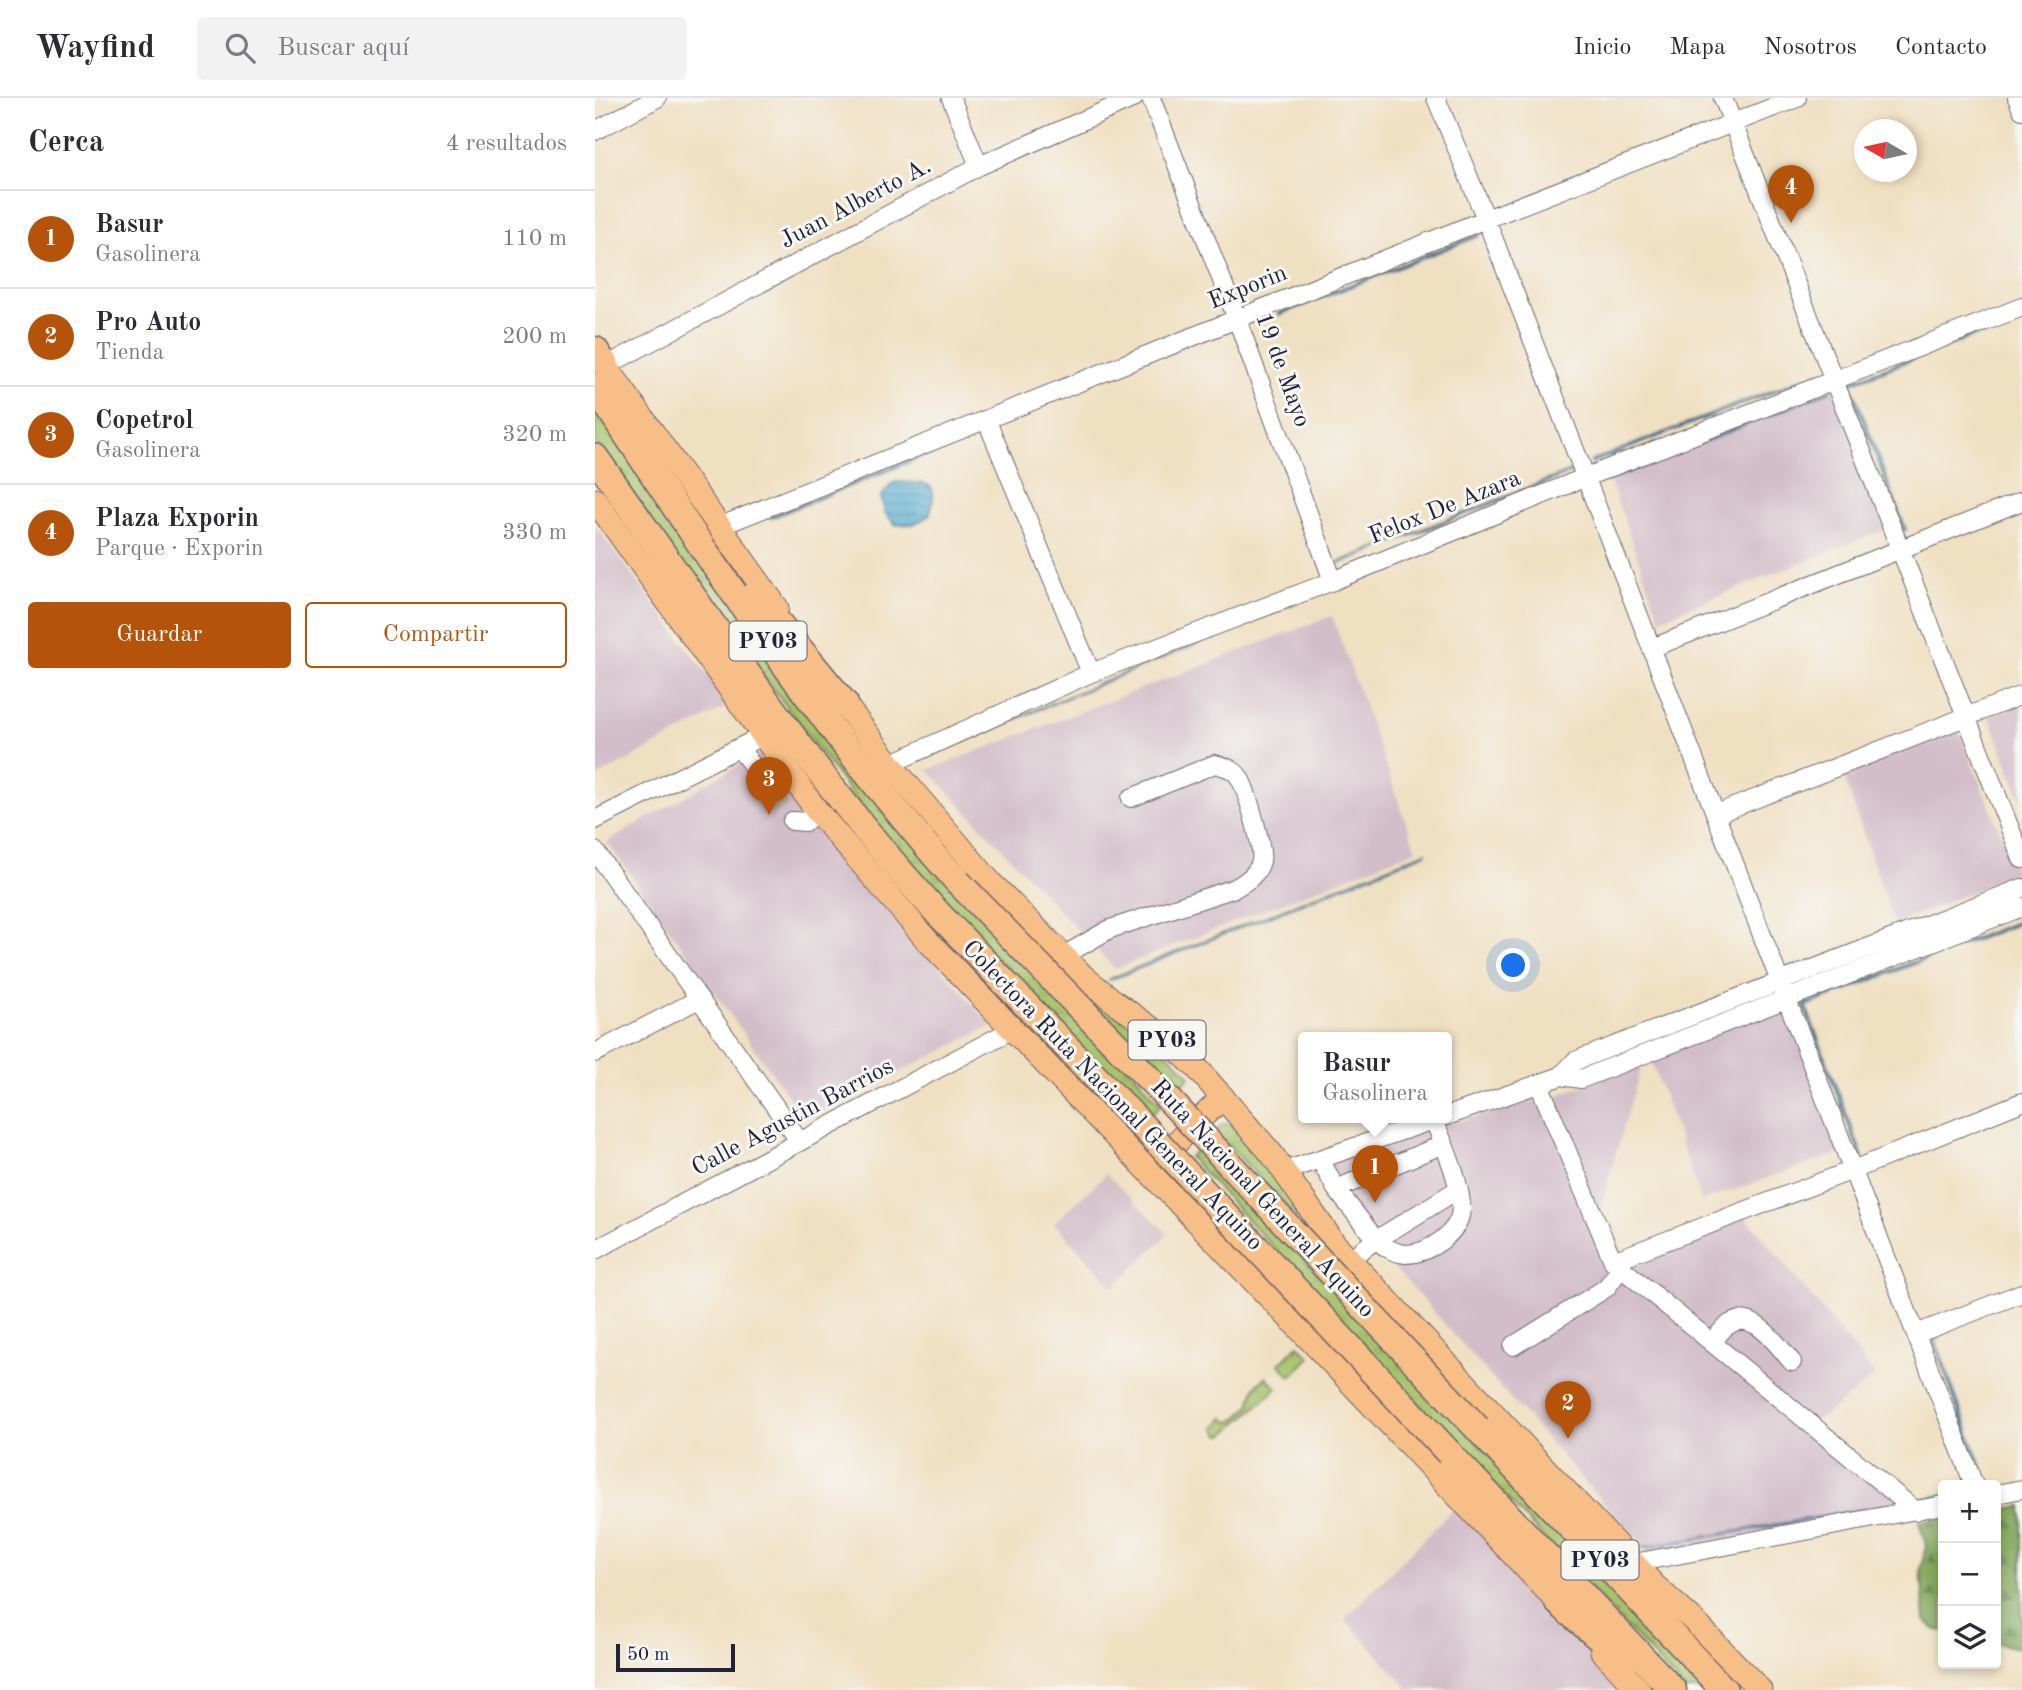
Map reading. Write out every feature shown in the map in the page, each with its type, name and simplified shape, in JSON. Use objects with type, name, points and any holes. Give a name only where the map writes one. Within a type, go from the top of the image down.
[{"type":"highway","name":"Ruta Nacional General Aquino","points":[[602,366],[677,511],[867,775],[912,831],[958,883],[1177,1108],[1724,1690]]},
{"type":"highway","name":"Ruta Nacional General Aquino","points":[[595,457],[735,656],[831,788],[877,845],[933,908],[1133,1116],[1674,1690]]},
{"type":"highway","points":[[677,511],[728,562],[845,704]]},
{"type":"highway","points":[[1558,1602],[1659,1690]]},
{"type":"main road","name":"PY03","points":[[602,366],[845,704],[890,764],[974,863],[1063,956],[1116,1003],[1165,1038],[1223,1097],[1286,1171],[1334,1243],[1655,1586],[1688,1615],[1760,1690]]},
{"type":"main road","name":"Colectora Ruta Nacional General Aquino","points":[[595,498],[817,811],[926,939],[1639,1690]]},
{"type":"main road","points":[[1147,1171],[1223,1097]]},
{"type":"main road","points":[[1655,1586],[1734,1690]]},
{"type":"street","points":[[595,131],[657,98]]},
{"type":"street","points":[[951,98],[979,166]]},
{"type":"street","name":"Juan Alberto A.","points":[[602,366],[979,166],[1134,98]]},
{"type":"street","name":"19 de Mayo","points":[[1151,98],[1237,319],[1333,581]]},
{"type":"street","points":[[1436,98],[1486,219],[1972,1480]]},
{"type":"street","points":[[1723,98],[2022,859]]},
{"type":"street","name":"Exporin","points":[[719,527],[1486,219],[1797,98]]},
{"type":"street","points":[[2017,98],[2022,110]]},
{"type":"street","name":"Felox De Azara","points":[[890,764],[1091,673],[1333,581],[1586,477],[2022,306]]},
{"type":"street","points":[[595,336],[602,366]]},
{"type":"street","points":[[987,421],[1091,673]]},
{"type":"street","points":[[1651,648],[2022,501]]},
{"type":"street","points":[[1716,814],[2022,695]]},
{"type":"street","points":[[595,820],[762,736]]},
{"type":"street","points":[[739,748],[773,792]]},
{"type":"street","points":[[1063,956],[1110,929],[1235,888],[1247,881],[1261,863],[1262,849],[1252,813],[1240,778],[1229,768],[1215,764],[1131,798]]},
{"type":"street","points":[[792,821],[804,822],[817,811]]},
{"type":"street","points":[[595,851],[800,1142]]},
{"type":"street","points":[[1783,990],[2022,888]]},
{"type":"street","points":[[1452,1114],[1561,1076],[1575,1061],[2022,907]]},
{"type":"street","points":[[595,1053],[699,999]]},
{"type":"street","name":"Calle Agustin Barrios","points":[[595,1250],[1013,1029]]},
{"type":"street","points":[[1539,1084],[1617,1264],[1916,1511]]},
{"type":"street","points":[[1513,1346],[1606,1287],[1617,1264],[2022,1102]]},
{"type":"street","points":[[1286,1171],[1426,1123]]},
{"type":"street","points":[[1320,1159],[1336,1189],[1376,1240],[1389,1250],[1406,1254],[1427,1249],[1441,1241],[1459,1219],[1461,1208],[1444,1144],[1442,1123]]},
{"type":"street","points":[[1336,1189],[1444,1144]]},
{"type":"street","points":[[1349,1259],[1457,1190]]},
{"type":"street","points":[[1916,1334],[2022,1293]]},
{"type":"street","points":[[1712,1343],[1728,1325],[1747,1321],[1769,1335],[1792,1362]]},
{"type":"street","points":[[2001,1493],[2022,1489]]},
{"type":"street","points":[[1634,1563],[1938,1506]]},
{"type":"shaded area","points":[[1848,385],[1894,526],[1660,619],[1608,476]]},
{"type":"shaded area","points":[[595,525],[730,705],[595,778]]},
{"type":"shaded area","points":[[1332,616],[1416,850],[1115,969],[928,770]]},
{"type":"shaded area","points":[[2022,703],[2022,801],[1989,716]]},
{"type":"shaded area","points":[[1958,729],[2017,873],[1894,924],[1843,774]]},
{"type":"shaded area","points":[[759,753],[873,891],[992,1026],[805,1119],[607,842]]},
{"type":"shaded area","points":[[1794,996],[1842,1152],[1702,1201],[1648,1052]]},
{"type":"shaded area","points":[[1643,1061],[1595,1225],[1639,1265],[1738,1207],[1875,1375],[1823,1417],[1811,1420],[1901,1501],[1871,1507],[1881,1516],[1648,1553],[1301,1163],[1561,1094]]},
{"type":"shaded area","points":[[1106,1174],[1168,1234],[1114,1287],[1054,1223]]},
{"type":"shaded area","points":[[1456,1506],[1626,1690],[1410,1690],[1345,1619]]},
{"type":"green space","points":[[595,403],[692,547],[1161,1105],[1147,1118],[888,843],[676,558],[595,441]]},
{"type":"green space","points":[[825,699],[1190,1076],[1177,1090],[924,830]]},
{"type":"green space","points":[[1223,1124],[1232,1124],[1493,1426],[1217,1133],[1217,1129]]},
{"type":"green space","points":[[1199,1148],[1712,1690],[1685,1690],[1189,1157]]},
{"type":"green space","points":[[1298,1345],[1310,1357],[1291,1376],[1279,1364]]},
{"type":"green space","points":[[1266,1377],[1277,1388],[1224,1435],[1220,1435],[1215,1428],[1223,1418],[1229,1422],[1234,1421],[1250,1406],[1255,1387]]},
{"type":"green space","points":[[2022,1506],[2022,1649],[2001,1644],[2001,1509]]},
{"type":"green space","points":[[1938,1519],[1938,1630],[1925,1620],[1921,1569],[1926,1545],[1919,1522]]},
{"type":"water","points":[[1479,234],[1279,315],[1278,313]]},
{"type":"water","points":[[2022,315],[2022,318],[1851,383],[1906,530],[1904,531],[1848,382]]},
{"type":"water","points":[[1821,373],[1591,463],[1591,461]]},
{"type":"water","points":[[1831,391],[1607,481],[1607,479]]},
{"type":"water","points":[[971,434],[972,437],[771,518],[770,516]]},
{"type":"water","points":[[1573,470],[1573,472],[1339,562]]},
{"type":"water","points":[[891,484],[923,484],[932,489],[929,516],[914,524],[896,525],[885,513],[881,497]]},
{"type":"water","points":[[1331,588],[927,756],[926,755]]},
{"type":"water","points":[[1426,852],[1110,980],[1109,979]]},
{"type":"water","points":[[2022,920],[1806,1006],[1863,1157],[1861,1158],[1803,1004]]},
{"type":"water","points":[[1932,1336],[1986,1480],[1982,1480]]},
{"type":"water","points":[[1938,1496],[1938,1499],[1641,1548]]},
{"type":"tunnel","points":[[773,792],[792,821]]},
{"type":"place","name":"Plaza Exporin","points":[[1791,223]]},
{"type":"place","name":"Copetrol","points":[[769,815]]},
{"type":"place","name":"Basur","points":[[1375,1203]]},
{"type":"place","name":"Pro Auto","points":[[1568,1439]]}]
